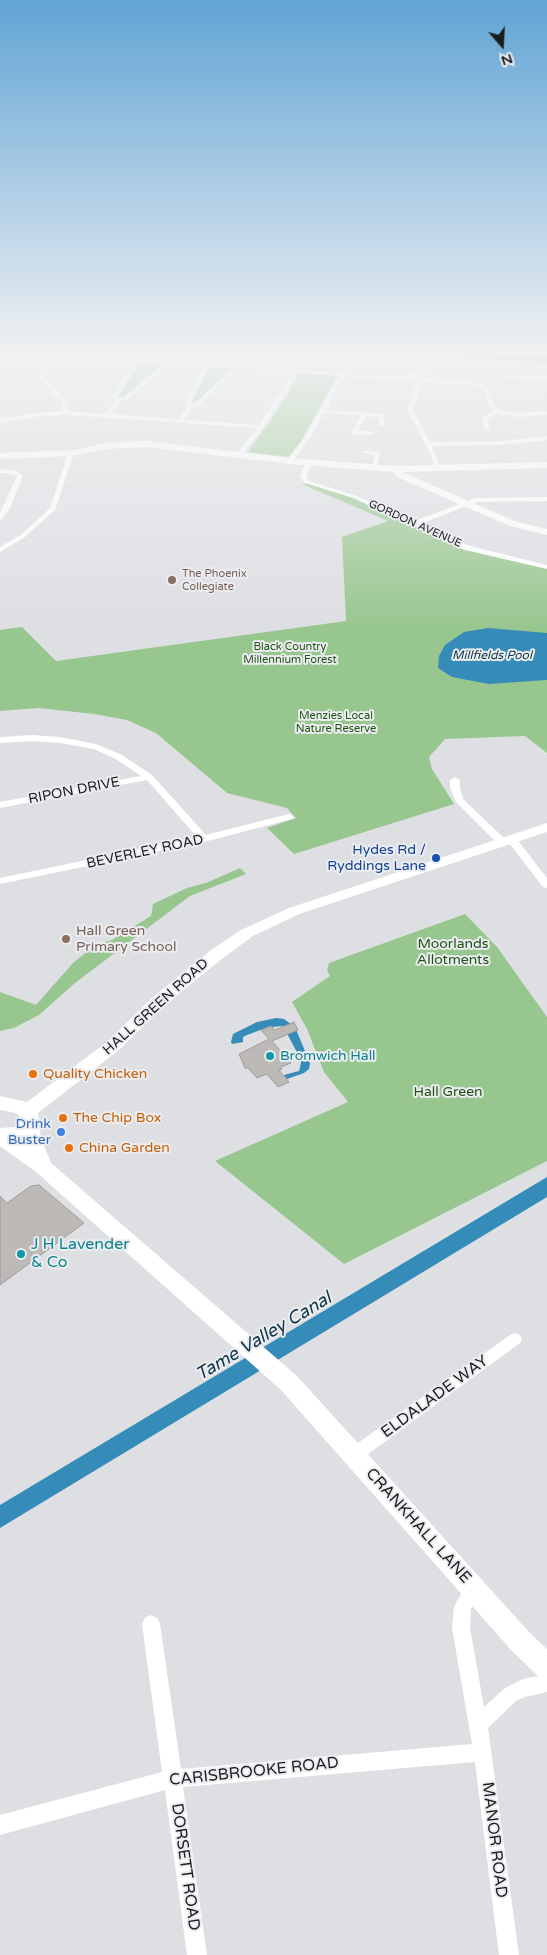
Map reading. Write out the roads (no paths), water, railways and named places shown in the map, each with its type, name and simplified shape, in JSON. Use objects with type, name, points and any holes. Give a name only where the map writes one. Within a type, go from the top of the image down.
[{"type":"street","points":[[0,456],[71,453],[114,446],[150,445]]},
{"type":"street","points":[[163,445],[290,461],[377,466],[396,469],[547,465]]},
{"type":"street","points":[[239,455],[247,445]]},
{"type":"street","points":[[290,461],[302,445]]},
{"type":"street","points":[[429,445],[438,468]]},
{"type":"street","points":[[365,452],[378,453],[377,466]]},
{"type":"street","points":[[0,550],[23,536],[53,510],[71,453]]},
{"type":"street","name":"GORDON AVENUE","points":[[309,462],[303,478],[307,482],[350,495],[468,548],[547,567]]},
{"type":"street","points":[[396,469],[400,475],[466,504],[514,524],[547,532]]},
{"type":"street","points":[[0,471],[15,472],[20,476],[7,508],[0,518]]},
{"type":"street","points":[[414,524],[476,500],[547,498]]},
{"type":"street","points":[[0,740],[46,738],[83,744],[118,757],[149,777],[204,840]]},
{"type":"street","name":"RIPON DRIVE","points":[[0,805],[149,777]]},
{"type":"street","points":[[455,780],[455,788],[460,800],[506,840],[547,885]]},
{"type":"street","name":"BEVERLEY ROAD","points":[[0,881],[204,840],[289,817]]},
{"type":"street","name":"HALL GREEN ROAD","points":[[0,1136],[19,1133],[29,1117],[113,1046],[159,1001],[217,954],[247,933],[294,911],[547,827]]},
{"type":"street","points":[[0,1103],[12,1103],[29,1117],[32,1138],[43,1167]]},
{"type":"street","points":[[0,1136],[43,1167]]},
{"type":"street","name":"CRANKHALL LANE","points":[[43,1167],[289,1383],[521,1642],[547,1668]]},
{"type":"street","name":"ELDALADE WAY","points":[[354,1455],[515,1339]]},
{"type":"street","name":"MANOR ROAD","points":[[474,1588],[463,1607],[461,1628],[479,1724],[509,1955]]},
{"type":"street","name":"DORSETT ROAD","points":[[151,1624],[197,1955]]},
{"type":"street","points":[[479,1724],[510,1694],[523,1688],[547,1683]]},
{"type":"street","name":"CARISBROOKE ROAD","points":[[0,1825],[172,1779],[483,1752]]},
{"type":"water","name":"Millfields Pool","points":[[488,628],[547,633],[547,680],[489,684],[452,677],[438,668],[439,656],[445,645],[464,632]]},
{"type":"water","points":[[276,1018],[284,1019],[295,1027],[310,1063],[309,1069],[304,1073],[287,1079],[284,1075],[299,1071],[301,1063],[283,1026],[271,1026],[247,1035],[243,1037],[243,1042],[232,1044],[231,1042],[233,1034],[257,1022]]},
{"type":"water","points":[[547,1177],[547,1197],[0,1528],[0,1505]]},
{"type":"place","name":"The Phoenix Collegiate","points":[[172,580]]},
{"type":"place","name":"Hydes Rd / Ryddings Lane","points":[[436,858]]},
{"type":"place","name":"Hall Green Primary School","points":[[66,939]]},
{"type":"place","name":"Bromwich Hall","points":[[270,1056]]},
{"type":"place","name":"Quality Chicken","points":[[33,1074]]},
{"type":"place","name":"The Chip Box","points":[[63,1118]]},
{"type":"place","name":"Drink Buster","points":[[61,1132]]},
{"type":"place","name":"China Garden","points":[[69,1148]]},
{"type":"place","name":"J H Lavender & Co","points":[[21,1254]]},
{"type":"park label","name":"Black Country Millennium Forest","points":[[290,653]]},
{"type":"park label","name":"Menzies Local Nature Reserve","points":[[336,722]]},
{"type":"park label","name":"Moorlands Allotments","points":[[453,952]]},
{"type":"park label","name":"Hall Green","points":[[448,1092]]},
{"type":"water label","name":"Tame Valley Canal","points":[[264,1337]]}]
